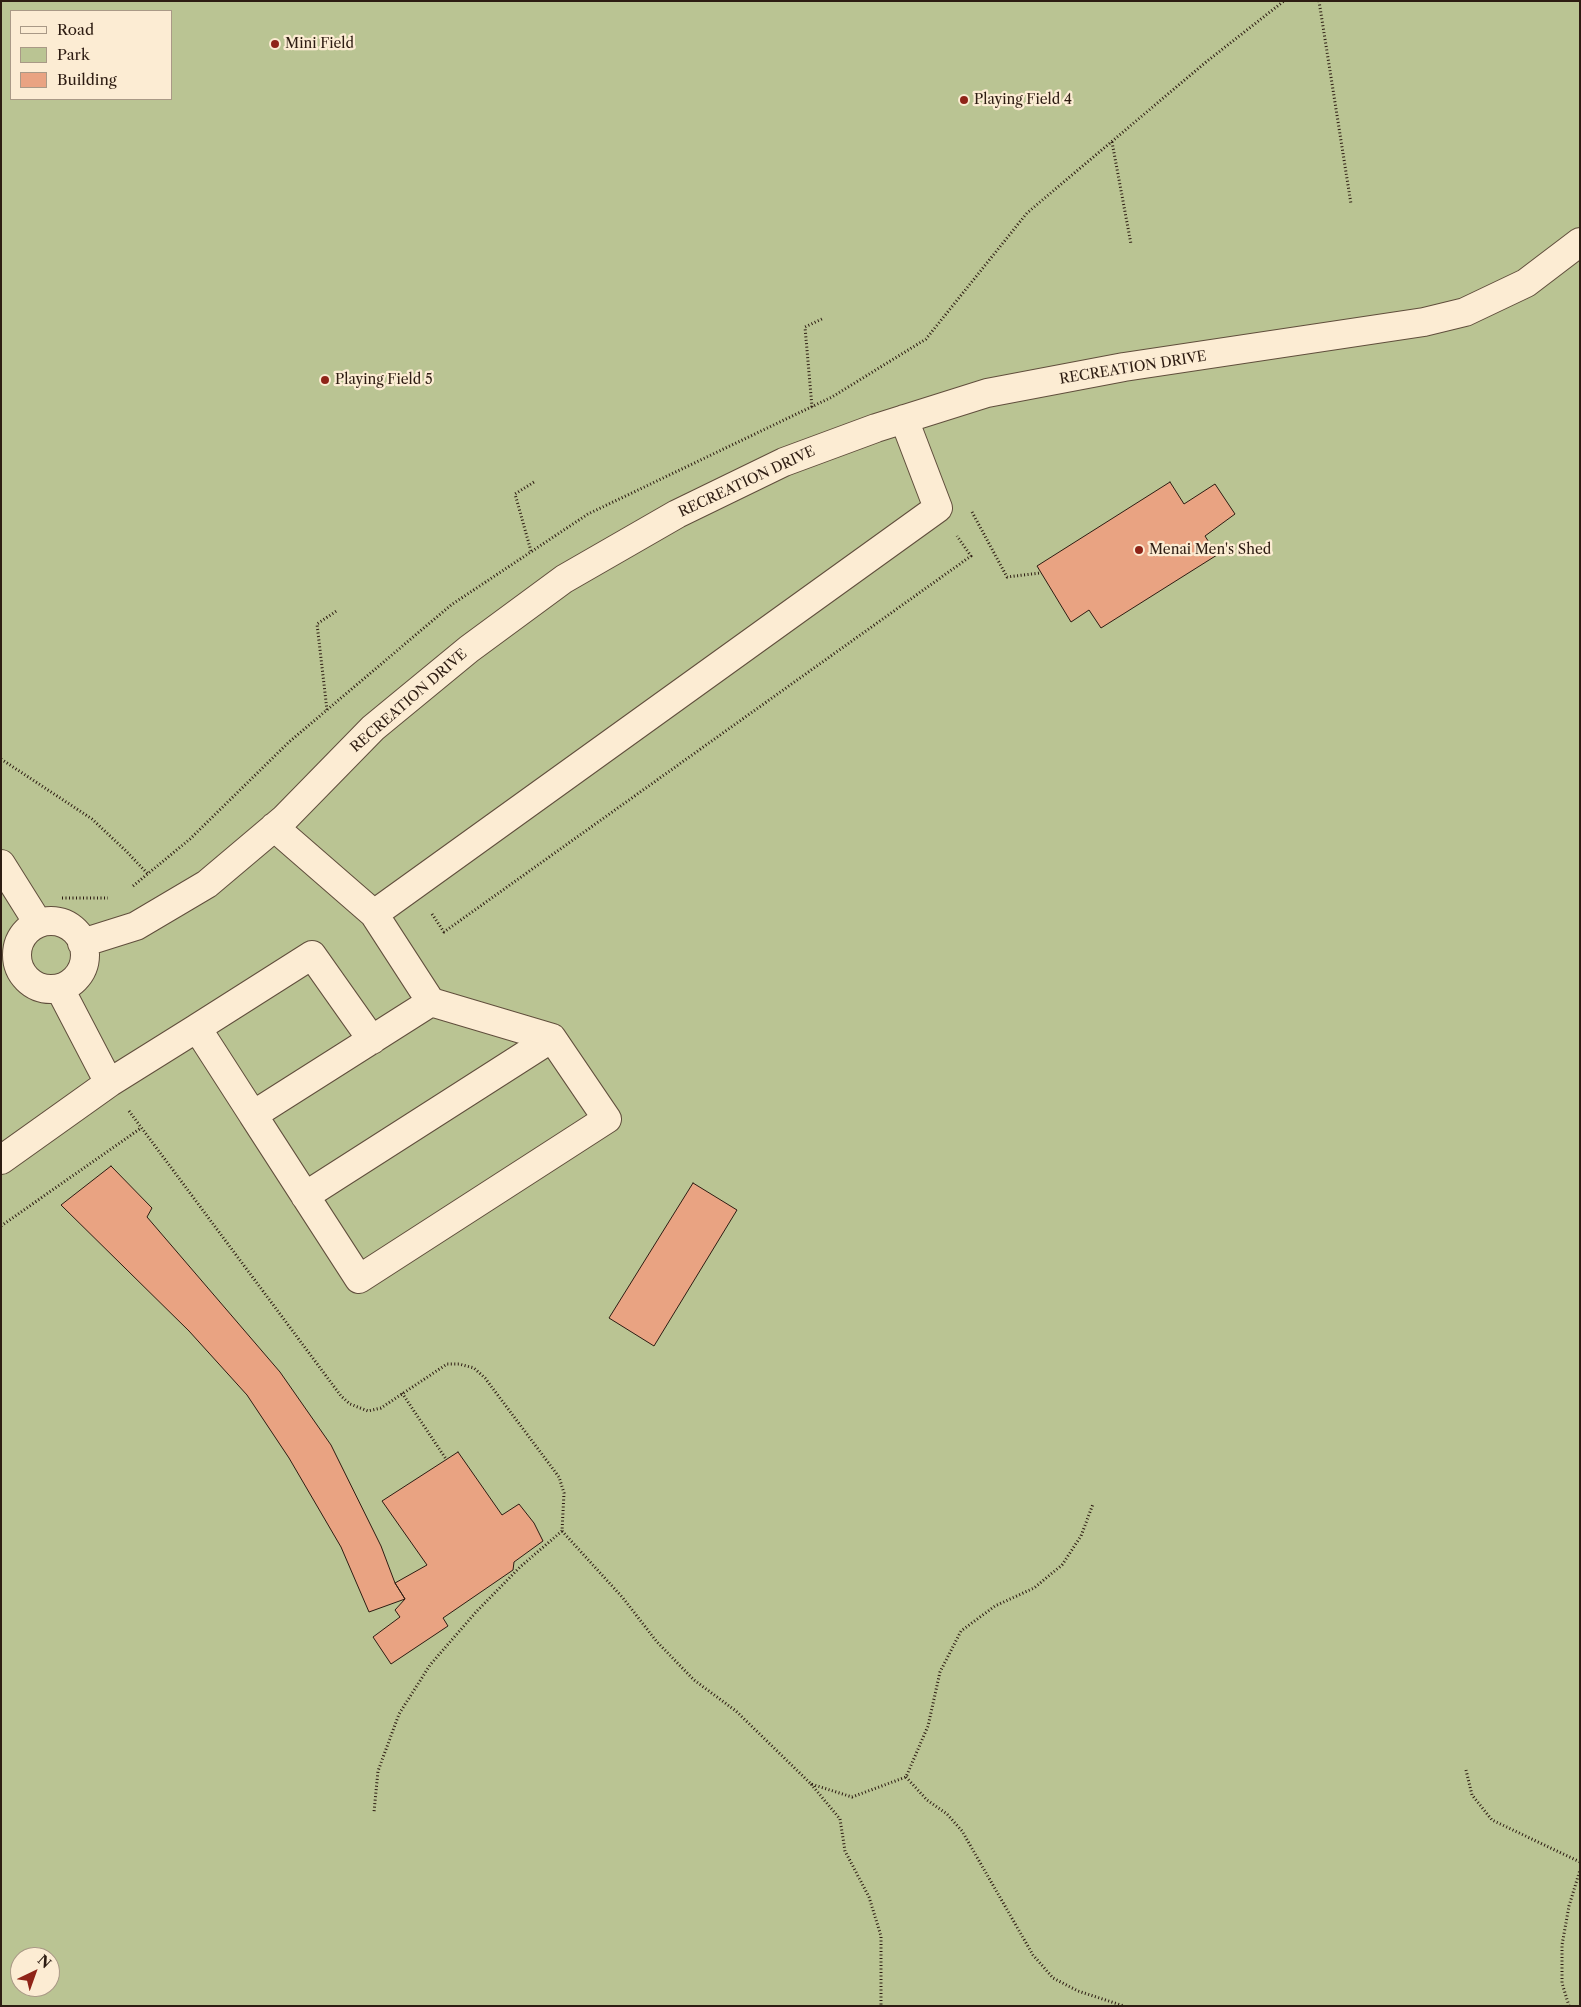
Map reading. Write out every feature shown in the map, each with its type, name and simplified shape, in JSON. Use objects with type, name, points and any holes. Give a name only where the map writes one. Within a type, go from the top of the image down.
[{"type":"street","name":"RECREATION DRIVE","points":[[82,943],[136,926],[199,888],[274,828],[373,728],[469,649],[564,579],[677,514],[784,462],[904,419],[987,393],[1124,367],[1424,322],[1465,312],[1526,283],[1580,242]]},
{"type":"street","points":[[374,914],[938,508],[904,419]]},
{"type":"street","points":[[197,1028],[359,1279],[607,1119],[552,1038],[431,1002],[374,914],[274,828]]},
{"type":"street","points":[[1,864],[33,915],[64,924],[75,932],[82,943],[85,957],[81,971],[73,982],[60,989],[48,990],[37,987],[11,973],[18,944],[33,915]]},
{"type":"street","points":[[1,1160],[109,1083],[312,955],[372,1040]]},
{"type":"street","points":[[60,989],[109,1083]]},
{"type":"street","points":[[253,1115],[431,1002]]},
{"type":"street","points":[[305,1196],[552,1038]]},
{"type":"path","points":[[126,892],[190,839],[289,742],[451,605],[588,514],[832,398],[926,339],[1028,213],[1284,1]]},
{"type":"path","points":[[1319,1],[1351,204]]},
{"type":"path","points":[[1112,142],[1131,244]]},
{"type":"path","points":[[812,407],[805,327],[824,318]]},
{"type":"path","points":[[531,552],[515,494],[534,482]]},
{"type":"path","points":[[414,886],[444,932],[971,556],[938,508],[964,497],[1007,577],[1040,572]]},
{"type":"path","points":[[327,710],[317,624],[338,610]]},
{"type":"path","points":[[1,759],[92,819],[148,874]]},
{"type":"path","points":[[33,915],[60,898],[109,898]]},
{"type":"path","points":[[109,1083],[341,1396],[350,1404],[368,1411],[381,1408],[447,1364],[459,1364],[474,1368],[485,1378],[559,1478],[564,1493],[562,1531],[623,1598],[656,1642],[694,1680],[736,1711],[811,1784],[840,1820],[844,1851],[869,1897],[880,1936],[881,2006]]},
{"type":"path","points":[[1,1226],[141,1128]]},
{"type":"path","points":[[402,1394],[446,1459]]},
{"type":"path","points":[[811,1784],[852,1796],[906,1777],[928,1726],[940,1672],[961,1631],[995,1606],[1034,1588],[1062,1566],[1080,1536],[1092,1504]]},
{"type":"path","points":[[374,1812],[378,1771],[399,1714],[430,1665],[482,1606],[520,1567],[562,1531]]},
{"type":"path","points":[[1466,1770],[1472,1796],[1492,1820],[1580,1862]]},
{"type":"path","points":[[906,1777],[927,1800],[947,1814],[962,1831],[1033,1955],[1053,1978],[1078,1991],[1124,2006]]},
{"type":"path","points":[[1569,2006],[1562,1983],[1562,1945],[1569,1906],[1580,1870]]},
{"type":"green space","points":[[1,1],[1580,1],[1580,2006],[1,2006]]},
{"type":"building","points":[[1170,482],[1184,504],[1215,484],[1235,514],[1205,536],[1217,555],[1101,628],[1089,610],[1071,622],[1037,566]]},
{"type":"building","points":[[111,1166],[152,1208],[147,1217],[280,1372],[331,1445],[381,1546],[395,1583],[405,1599],[369,1612],[341,1547],[289,1458],[247,1395],[189,1331],[61,1205]]},
{"type":"building","points":[[693,1183],[737,1210],[654,1346],[609,1318]]},
{"type":"building","points":[[458,1452],[502,1515],[519,1504],[534,1523],[543,1541],[514,1562],[513,1570],[443,1618],[448,1626],[391,1664],[373,1637],[400,1617],[395,1610],[405,1599],[395,1583],[427,1565],[382,1501]]},
{"type":"place","name":"Mini Field","points":[[275,44]]},
{"type":"place","name":"Playing Field 4","points":[[964,100]]},
{"type":"place","name":"Playing Field 5","points":[[325,380]]},
{"type":"place","name":"Menai Men's Shed","points":[[1139,550]]}]
